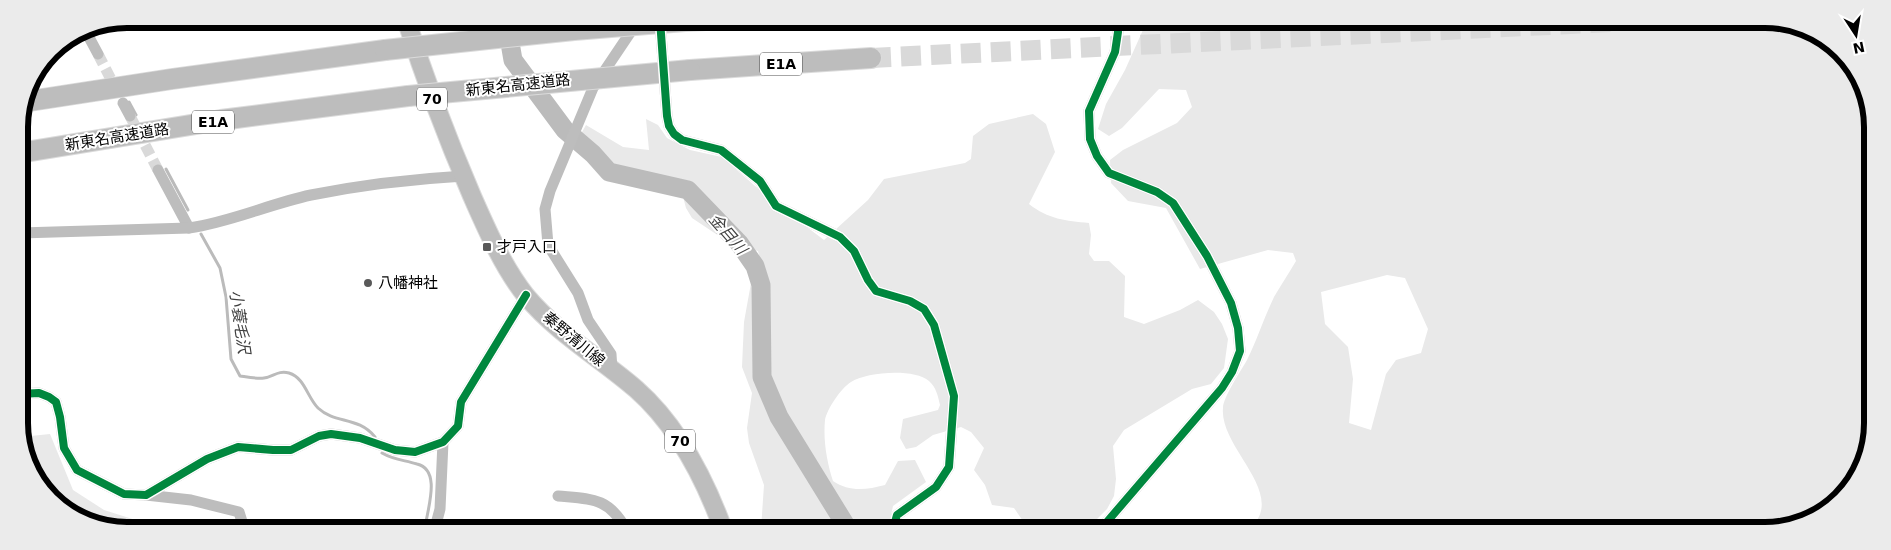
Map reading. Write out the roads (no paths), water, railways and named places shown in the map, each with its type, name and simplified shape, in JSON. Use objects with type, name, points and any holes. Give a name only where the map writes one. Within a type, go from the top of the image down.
[{"type":"highway","points":[[31,101],[172,79],[385,50],[599,28]]},
{"type":"highway","name":"新東名高速道路","points":[[28,152],[221,120],[408,96],[690,70],[871,58]]},
{"type":"main road","name":"秦野清川線","points":[[409,28],[446,138],[492,240],[526,295],[567,337],[612,370],[654,407],[682,444],[702,475],[720,522]]},
{"type":"street","points":[[612,370],[611,354],[588,320],[578,294],[548,245],[545,209],[569,144],[599,76],[632,28]]},
{"type":"street","points":[[661,28],[667,116],[669,126],[674,134],[682,140],[721,150],[760,181],[776,206],[840,236],[849,245],[868,280],[876,290],[910,301],[924,309],[934,325],[954,396],[949,467],[936,487],[897,515],[895,522]]},
{"type":"street","points":[[1107,522],[1222,388],[1232,372],[1240,351],[1238,328],[1231,303],[1207,256],[1173,203],[1157,192],[1109,173],[1097,156],[1090,139],[1089,111],[1115,52],[1117,28]]},
{"type":"street","points":[[88,36],[98,54]]},
{"type":"street","points":[[123,103],[130,116]]},
{"type":"street","points":[[158,170],[189,228]]},
{"type":"street","points":[[28,234],[189,228],[215,224],[310,195],[409,179],[464,176]]},
{"type":"street","points":[[146,495],[207,459],[238,447],[291,450],[325,434],[360,438],[395,450],[410,452],[443,442],[458,426],[461,402],[526,295]]},
{"type":"street","points":[[28,394],[38,393],[56,402],[64,448],[77,470],[124,494],[191,500],[239,512],[242,522]]},
{"type":"street","points":[[437,522],[440,509],[443,442]]},
{"type":"street","points":[[558,496],[593,499],[608,505],[621,522]]},
{"type":"waterway","name":"金目川","points":[[507,28],[513,60],[565,130],[593,154],[609,172],[688,190],[739,243],[755,266],[761,285],[762,377],[779,417],[844,522]]},
{"type":"waterway","name":"小蓑毛沢","points":[[129,102],[136,115]]},
{"type":"waterway","name":"小蓑毛沢","points":[[166,169],[188,210]]},
{"type":"waterway","name":"小蓑毛沢","points":[[201,234],[220,268],[226,297],[231,359],[240,376],[261,378],[282,372],[294,375],[302,383],[318,408],[332,416],[361,426],[375,437]]},
{"type":"waterway","name":"小蓑毛沢","points":[[382,453],[395,459],[417,464],[425,468],[429,474],[431,492],[426,522]]},
{"type":"tunnel","points":[[871,58],[1487,28]]},
{"type":"tunnel","points":[[98,54],[117,91]]},
{"type":"tunnel","points":[[130,116],[158,170]]},
{"type":"place","name":"才戸入口","points":[[487,247]]},
{"type":"place","name":"八幡神社","points":[[368,283]]}]
